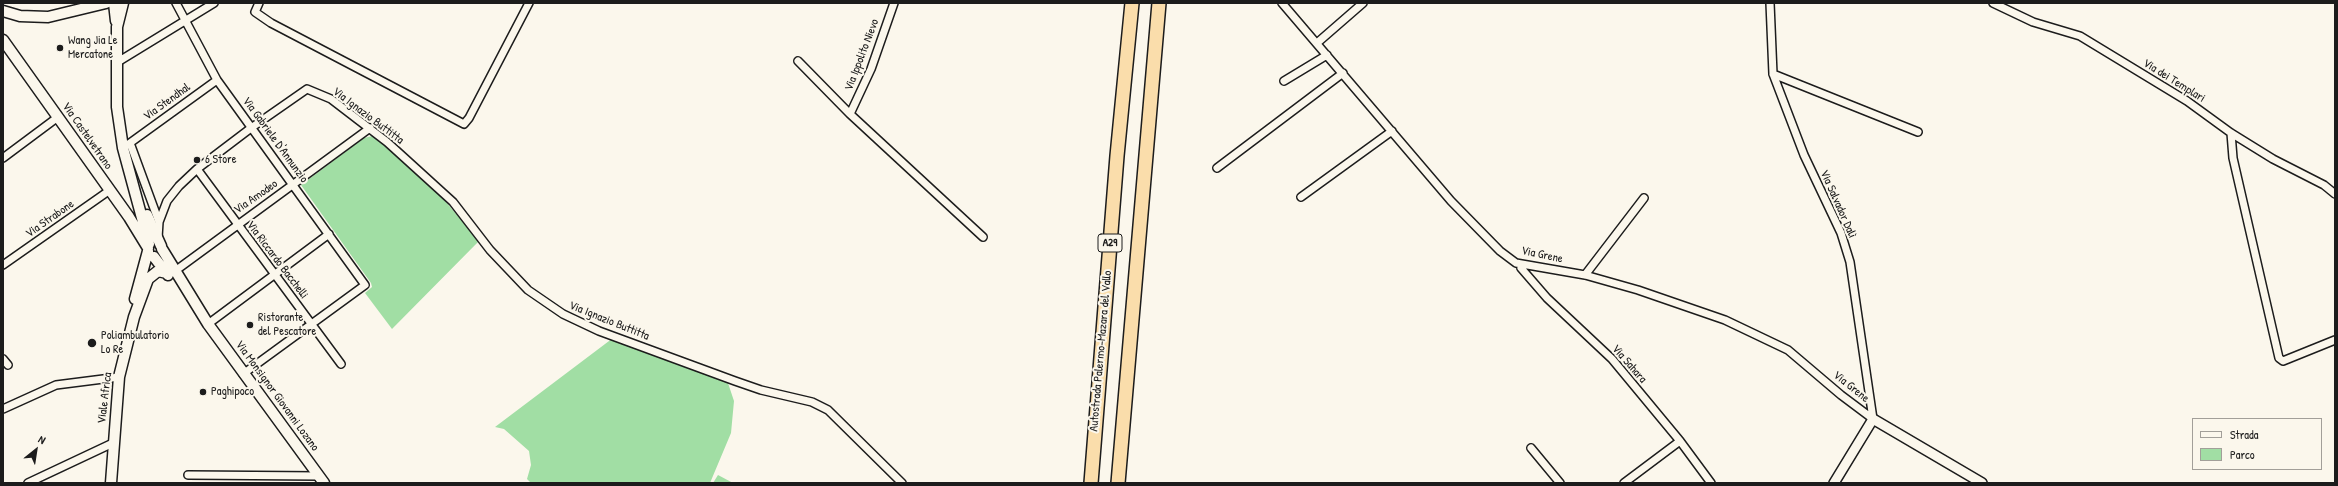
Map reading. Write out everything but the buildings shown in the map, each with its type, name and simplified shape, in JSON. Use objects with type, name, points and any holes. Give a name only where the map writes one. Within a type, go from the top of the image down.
[{"type":"highway","name":"Autostrada Palermo-Mazara del Vallo","points":[[1091,483],[1116,164],[1132,3]]},
{"type":"highway","name":"A29","points":[[1118,483],[1158,3]]},
{"type":"main road","points":[[79,9],[89,3]]},
{"type":"main road","points":[[3,11],[20,16],[48,17],[106,3]]},
{"type":"main road","points":[[114,3],[117,27],[117,107],[126,145],[135,195],[155,250],[143,279],[134,317]]},
{"type":"main road","points":[[117,27],[123,3]]},
{"type":"main road","name":"Via Castelvetrano","points":[[3,40],[136,227],[155,250]]},
{"type":"main road","points":[[134,317],[140,276],[155,250]]},
{"type":"main road","name":"Via Monsignor Giovanni Lozano","points":[[155,250],[243,374],[322,480]]},
{"type":"main road","points":[[138,301],[151,276],[158,271],[171,272]]},
{"type":"main road","name":"Viale Africa","points":[[111,483],[119,377],[134,317]]},
{"type":"street","name":"Via Gabriele D'Annunzio","points":[[176,3],[217,80],[365,285],[311,324]]},
{"type":"street","points":[[116,63],[214,3]]},
{"type":"street","points":[[259,3],[255,12],[271,22],[464,124],[469,118],[529,3]]},
{"type":"street","name":"Via Ippolito Nievo","points":[[850,114],[871,70],[894,3]]},
{"type":"street","name":"Via Grene","points":[[1282,3],[1452,201],[1500,250],[1516,263],[1584,275],[1677,303],[1725,320],[1782,346],[1801,359],[1841,395],[1873,419]]},
{"type":"street","points":[[1316,43],[1363,3]]},
{"type":"street","name":"Via Salvador Dalì","points":[[1770,3],[1773,74],[1804,155],[1841,233],[1850,262],[1873,419]]},
{"type":"street","name":"Via dei Templari","points":[[1993,3],[2033,22],[2080,36],[2187,101],[2231,133],[2273,159],[2324,185],[2335,194]]},
{"type":"street","points":[[1284,81],[1327,54]]},
{"type":"street","points":[[798,61],[850,114],[983,237]]},
{"type":"street","points":[[1217,168],[1343,74]]},
{"type":"street","points":[[1773,74],[1918,132]]},
{"type":"street","name":"Via Stendhal","points":[[126,145],[217,80]]},
{"type":"street","name":"Via Ignazio Buttitta","points":[[251,128],[307,89],[331,99],[370,128],[452,202],[490,250],[528,290],[557,310],[599,331],[735,382],[818,405],[828,410],[902,483]]},
{"type":"street","points":[[3,158],[58,117]]},
{"type":"street","points":[[155,250],[159,222],[166,201],[178,186],[197,169],[251,128]]},
{"type":"street","name":"Via Amodeo","points":[[171,272],[370,128]]},
{"type":"street","points":[[1301,197],[1392,131]]},
{"type":"street","points":[[2231,133],[2233,158],[2251,245],[2279,358],[2283,361],[2335,340]]},
{"type":"street","points":[[126,145],[159,222]]},
{"type":"street","name":"Via Riccardo Bacchelli","points":[[197,169],[341,364]]},
{"type":"street","name":"Via Strabone","points":[[3,266],[110,190]]},
{"type":"street","points":[[1584,275],[1644,198]]},
{"type":"street","points":[[208,324],[329,234]]},
{"type":"street","name":"Via Sahara","points":[[1521,268],[1546,298],[1612,359],[1680,441],[1711,483]]},
{"type":"street","points":[[243,374],[311,324]]},
{"type":"street","points":[[3,358],[8,365]]},
{"type":"street","points":[[3,409],[56,385],[119,377]]},
{"type":"street","points":[[1834,483],[1873,419],[1982,483]]},
{"type":"street","points":[[1624,483],[1680,441]]},
{"type":"street","points":[[28,483],[113,443]]},
{"type":"street","points":[[1531,448],[1560,483]]},
{"type":"street","points":[[188,475],[322,480]]},
{"type":"green space","points":[[372,136],[378,138],[441,196],[479,241],[392,329],[365,293],[372,287],[371,283],[301,185],[364,138]]},
{"type":"green space","points":[[613,338],[728,383],[734,401],[731,433],[710,483],[531,483],[527,479],[531,465],[529,451],[504,429],[495,427]]},
{"type":"green space","points":[[718,475],[733,483],[713,483]]},
{"type":"place","name":"Wang Jia Le Mercatone","points":[[60,48]]},
{"type":"place","name":"6 Store","points":[[197,160]]},
{"type":"place","name":"Ristorante del Pescatore","points":[[250,325]]},
{"type":"place","name":"Poliambulatorio Lo Re","points":[[92,343]]},
{"type":"place","name":"Paghipoco","points":[[203,392]]}]
